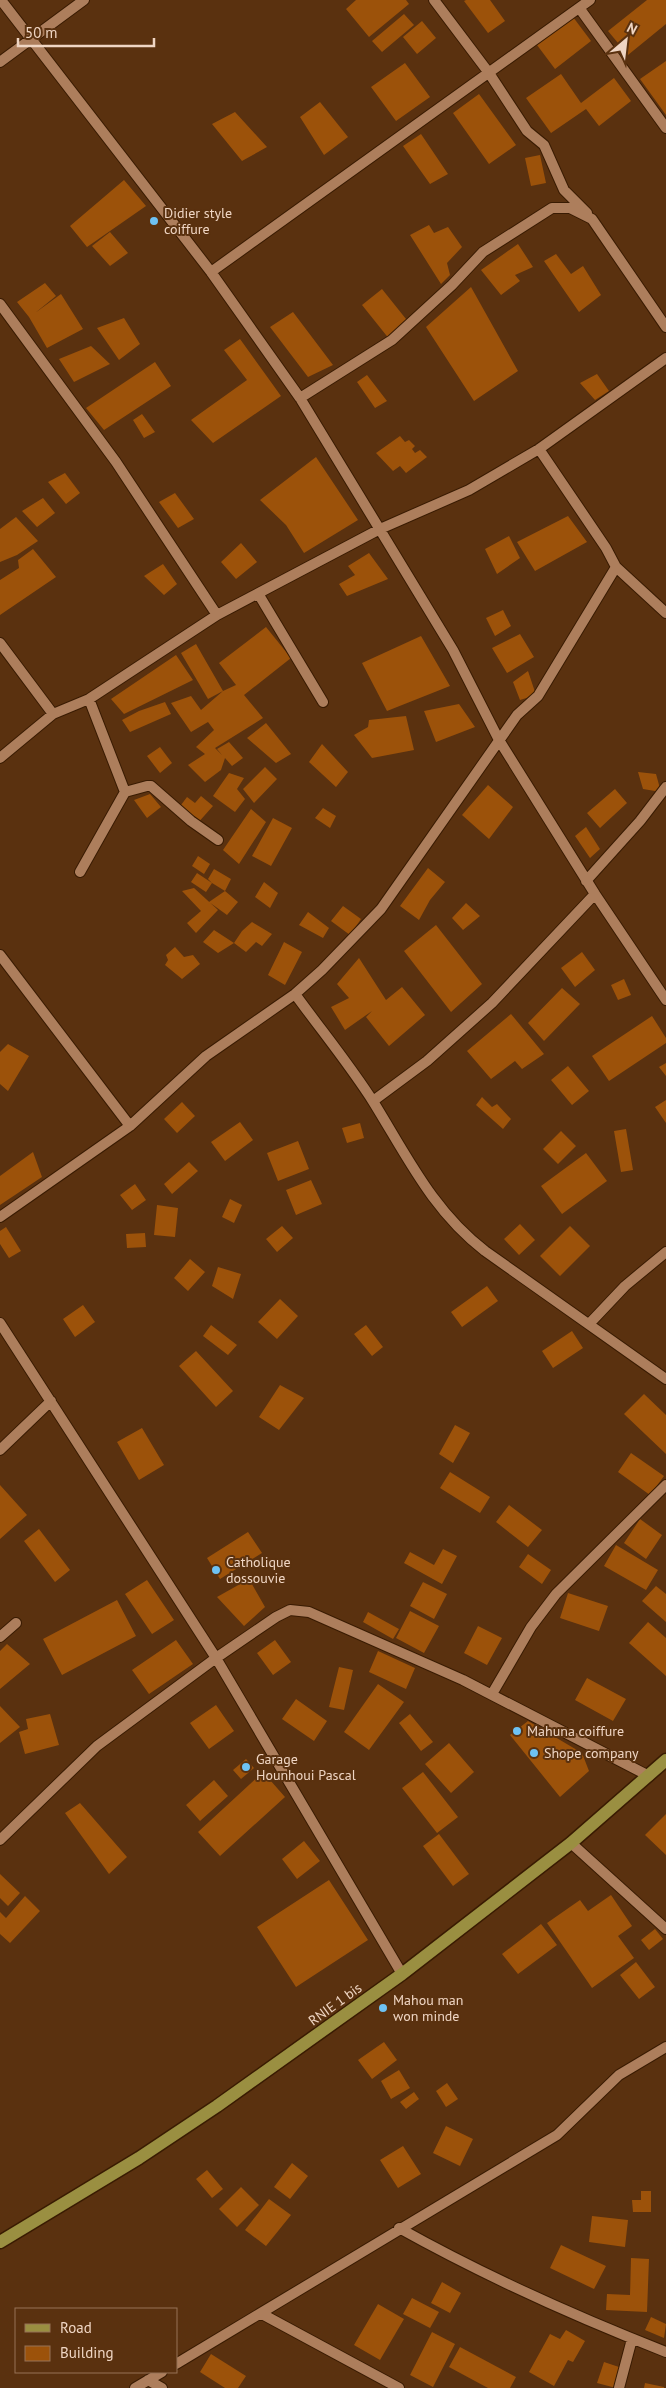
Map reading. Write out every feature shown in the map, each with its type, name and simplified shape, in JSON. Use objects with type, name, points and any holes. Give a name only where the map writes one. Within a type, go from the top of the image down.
[{"type":"main road","name":"RNIE 1 bis","points":[[0,2242],[139,2158],[217,2106],[402,1974],[571,1843],[666,1760]]},
{"type":"street","points":[[1,0],[212,272],[300,398],[453,650],[499,740],[586,881],[666,1000]]},
{"type":"street","points":[[0,62],[84,0]]},
{"type":"street","points":[[434,0],[489,74],[527,131],[544,145],[564,190],[592,219],[666,327]]},
{"type":"street","points":[[212,272],[590,0]]},
{"type":"street","points":[[580,9],[666,128]]},
{"type":"street","points":[[300,398],[392,340],[452,285],[483,252],[552,208],[570,208],[592,219]]},
{"type":"street","points":[[0,304],[116,462],[217,615]]},
{"type":"street","points":[[0,758],[53,714],[89,699],[217,615],[259,595],[380,529],[448,502],[540,449],[666,358]]},
{"type":"street","points":[[540,449],[606,548],[616,567],[666,613]]},
{"type":"street","points":[[0,1217],[130,1126],[206,1056],[296,994],[381,909],[516,716],[538,696],[616,567]]},
{"type":"street","points":[[259,595],[323,702]]},
{"type":"street","points":[[0,643],[53,714]]},
{"type":"street","points":[[89,699],[126,792]]},
{"type":"street","points":[[80,872],[126,792],[146,786],[151,786],[191,821],[218,840]]},
{"type":"street","points":[[586,881],[640,821],[666,787]]},
{"type":"street","points":[[373,1101],[427,1060],[492,1003],[595,894]]},
{"type":"street","points":[[0,955],[130,1126]]},
{"type":"street","points":[[296,994],[373,1101],[415,1172],[459,1230],[485,1251],[666,1379]]},
{"type":"street","points":[[590,1324],[625,1286],[666,1252]]},
{"type":"street","points":[[0,1323],[216,1658],[402,1974]]},
{"type":"street","points":[[0,1450],[51,1401]]},
{"type":"street","points":[[492,1694],[531,1627],[556,1594],[666,1485]]},
{"type":"street","points":[[0,1840],[97,1746],[216,1658],[276,1617],[290,1610],[309,1612],[492,1694],[649,1776]]},
{"type":"street","points":[[0,1637],[16,1623]]},
{"type":"street","points":[[571,1843],[666,1929]]},
{"type":"street","points":[[178,2363],[262,2314],[399,2228],[557,2135],[620,2075],[666,2047]]},
{"type":"street","points":[[399,2228],[460,2262],[575,2316],[666,2352]]},
{"type":"street","points":[[262,2314],[399,2388]]},
{"type":"street","points":[[619,2388],[632,2339]]},
{"type":"street","points":[[135,2388],[160,2373]]},
{"type":"street","points":[[148,2380],[162,2388]]},
{"type":"building","points":[[356,0],[406,0],[409,4],[369,37],[346,9]]},
{"type":"building","points":[[490,0],[505,21],[488,33],[464,1]]},
{"type":"building","points":[[647,0],[666,0],[666,24],[628,55],[608,31]]},
{"type":"building","points":[[404,14],[414,25],[382,52],[372,41]]},
{"type":"building","points":[[573,17],[591,41],[555,69],[537,45]]},
{"type":"building","points":[[422,21],[436,38],[417,54],[403,37]]},
{"type":"building","points":[[666,61],[666,115],[640,79]]},
{"type":"building","points":[[405,63],[430,97],[396,121],[371,87]]},
{"type":"building","points":[[561,74],[581,103],[614,78],[631,101],[599,126],[586,109],[551,133],[526,98]]},
{"type":"building","points":[[479,94],[516,145],[489,164],[453,113]]},
{"type":"building","points":[[320,102],[348,137],[324,155],[300,117]]},
{"type":"building","points":[[235,112],[267,147],[242,161],[212,124]]},
{"type":"building","points":[[421,134],[448,174],[430,184],[403,146]]},
{"type":"building","points":[[540,155],[546,183],[531,186],[525,158]]},
{"type":"building","points":[[124,180],[146,206],[87,247],[70,226]]},
{"type":"building","points":[[429,225],[434,233],[448,227],[462,247],[447,263],[450,275],[441,284],[410,235]]},
{"type":"building","points":[[110,232],[128,253],[110,266],[92,246]]},
{"type":"building","points":[[518,244],[533,267],[515,275],[520,281],[501,295],[481,270]]},
{"type":"building","points":[[556,254],[571,274],[583,266],[601,295],[579,312],[544,261]]},
{"type":"building","points":[[45,283],[56,296],[35,313],[61,294],[83,329],[47,348],[29,317],[17,302]]},
{"type":"building","points":[[471,287],[518,371],[474,401],[426,327]]},
{"type":"building","points":[[382,289],[410,324],[390,340],[362,305]]},
{"type":"building","points":[[293,312],[333,365],[308,377],[270,327]]},
{"type":"building","points":[[124,318],[140,344],[119,360],[97,328]]},
{"type":"building","points":[[240,339],[281,396],[213,443],[191,420],[247,380],[224,350]]},
{"type":"building","points":[[91,346],[110,364],[74,382],[59,359]]},
{"type":"building","points":[[155,362],[171,386],[104,430],[86,408]]},
{"type":"building","points":[[597,374],[609,391],[595,400],[580,383]]},
{"type":"building","points":[[367,375],[387,401],[375,408],[357,382]]},
{"type":"building","points":[[142,414],[155,432],[144,438],[133,420]]},
{"type":"building","points":[[400,436],[405,442],[409,440],[415,446],[412,449],[415,453],[420,450],[427,457],[406,473],[400,466],[393,471],[376,453]]},
{"type":"building","points":[[316,457],[358,520],[304,553],[286,525],[260,500]]},
{"type":"building","points":[[65,473],[80,493],[66,504],[48,482]]},
{"type":"building","points":[[175,493],[194,519],[178,528],[159,502]]},
{"type":"building","points":[[43,498],[55,513],[37,527],[22,511]]},
{"type":"building","points":[[568,516],[587,542],[535,571],[517,542]]},
{"type":"building","points":[[16,517],[38,541],[17,555],[0,562],[0,529]]},
{"type":"building","points":[[509,536],[520,558],[497,574],[485,549]]},
{"type":"building","points":[[241,543],[257,562],[236,579],[221,562]]},
{"type":"building","points":[[33,549],[56,577],[0,615],[0,580],[19,568],[18,560]]},
{"type":"building","points":[[369,553],[388,579],[347,596],[339,584],[355,575],[348,566]]},
{"type":"building","points":[[163,564],[177,584],[164,595],[144,576]]},
{"type":"building","points":[[503,610],[511,626],[495,636],[486,618]]},
{"type":"building","points":[[266,627],[291,658],[244,695],[263,718],[215,748],[222,755],[217,749],[229,742],[243,758],[232,766],[225,758],[221,770],[205,782],[188,765],[205,754],[196,747],[214,730],[208,722],[191,732],[171,703],[191,696],[201,710],[223,691],[236,685],[219,663]]},
{"type":"building","points":[[520,634],[534,657],[507,673],[492,648]]},
{"type":"building","points":[[421,636],[450,686],[387,711],[362,663]]},
{"type":"building","points":[[196,644],[223,691],[208,699],[181,653]]},
{"type":"building","points":[[176,655],[193,680],[124,714],[111,699]]},
{"type":"building","points":[[528,671],[536,695],[520,700],[513,682]]},
{"type":"building","points":[[165,702],[171,714],[130,732],[122,720],[139,711]]},
{"type":"building","points":[[459,704],[475,727],[436,742],[424,711]]},
{"type":"building","points":[[406,716],[414,750],[372,758],[354,735],[368,727],[369,720]]},
{"type":"building","points":[[266,723],[291,754],[276,763],[247,738]]},
{"type":"building","points":[[322,744],[348,772],[336,787],[309,762]]},
{"type":"building","points":[[160,747],[172,763],[160,773],[147,756]]},
{"type":"building","points":[[265,767],[277,779],[254,803],[243,789]]},
{"type":"building","points":[[638,772],[656,774],[661,792],[643,789]]},
{"type":"building","points":[[229,773],[244,778],[237,789],[245,799],[235,812],[213,796]]},
{"type":"building","points":[[488,785],[513,807],[489,839],[462,815]]},
{"type":"building","points":[[615,789],[627,803],[600,828],[587,813]]},
{"type":"building","points":[[150,794],[161,807],[147,818],[134,800]]},
{"type":"building","points":[[201,796],[213,806],[196,825],[178,809],[187,797],[195,803]]},
{"type":"building","points":[[323,808],[336,816],[330,828],[315,818]]},
{"type":"building","points":[[251,809],[266,822],[239,864],[223,850]]},
{"type":"building","points":[[273,818],[292,828],[271,866],[252,856]]},
{"type":"building","points":[[586,827],[600,849],[590,858],[575,836]]},
{"type":"building","points":[[198,856],[210,864],[204,874],[192,866]]},
{"type":"building","points":[[428,868],[445,882],[430,900],[419,920],[400,906]]},
{"type":"building","points":[[214,869],[231,879],[225,891],[208,879]]},
{"type":"building","points":[[197,873],[212,883],[206,892],[191,882]]},
{"type":"building","points":[[264,882],[278,893],[270,908],[255,897]]},
{"type":"building","points":[[194,888],[218,910],[196,933],[187,923],[201,911],[182,891]]},
{"type":"building","points":[[225,891],[238,902],[227,915],[209,902]]},
{"type":"building","points":[[466,903],[480,916],[463,930],[452,918]]},
{"type":"building","points":[[343,906],[361,919],[350,935],[331,921]]},
{"type":"building","points":[[308,912],[329,928],[323,938],[299,925]]},
{"type":"building","points":[[252,922],[272,934],[262,946],[256,942],[246,952],[234,943],[242,931]]},
{"type":"building","points":[[436,925],[482,984],[451,1012],[404,951]]},
{"type":"building","points":[[214,930],[234,943],[218,953],[203,942]]},
{"type":"building","points":[[284,942],[302,952],[285,985],[268,975]]},
{"type":"building","points":[[175,947],[184,957],[193,955],[200,964],[182,979],[165,965],[168,960],[166,955]]},
{"type":"building","points":[[582,952],[595,970],[575,987],[561,968]]},
{"type":"building","points":[[359,958],[386,1000],[402,987],[425,1015],[389,1046],[366,1017],[372,1011],[345,1030],[331,1007],[349,998],[337,984]]},
{"type":"building","points":[[624,979],[631,995],[618,1000],[611,985]]},
{"type":"building","points":[[562,988],[580,1004],[544,1041],[528,1023]]},
{"type":"building","points":[[511,1014],[544,1054],[522,1069],[515,1061],[491,1079],[467,1051]]},
{"type":"building","points":[[652,1016],[666,1038],[666,1043],[609,1081],[592,1056]]},
{"type":"building","points":[[8,1044],[29,1056],[8,1091],[0,1084],[0,1052]]},
{"type":"building","points":[[666,1063],[666,1076],[659,1067]]},
{"type":"building","points":[[568,1066],[589,1091],[572,1105],[551,1080]]},
{"type":"building","points":[[482,1097],[492,1107],[497,1104],[511,1119],[503,1129],[476,1105]]},
{"type":"building","points":[[666,1100],[666,1123],[655,1107]]},
{"type":"building","points":[[182,1102],[195,1116],[177,1133],[164,1119]]},
{"type":"building","points":[[240,1122],[253,1140],[225,1161],[211,1142]]},
{"type":"building","points":[[360,1123],[364,1138],[347,1143],[342,1128]]},
{"type":"building","points":[[626,1129],[633,1170],[621,1172],[614,1131]]},
{"type":"building","points":[[561,1131],[576,1146],[558,1164],[543,1149]]},
{"type":"building","points":[[298,1141],[309,1169],[278,1181],[267,1153]]},
{"type":"building","points":[[33,1152],[42,1177],[0,1205],[0,1176]]},
{"type":"building","points":[[586,1153],[607,1181],[562,1214],[541,1186]]},
{"type":"building","points":[[189,1162],[198,1171],[172,1194],[164,1184]]},
{"type":"building","points":[[311,1180],[322,1204],[296,1215],[286,1190]]},
{"type":"building","points":[[135,1184],[146,1200],[132,1210],[120,1195]]},
{"type":"building","points":[[230,1199],[242,1205],[234,1223],[222,1217]]},
{"type":"building","points":[[157,1205],[178,1208],[175,1237],[154,1235]]},
{"type":"building","points":[[520,1224],[535,1240],[519,1255],[504,1239]]},
{"type":"building","points":[[282,1226],[293,1238],[277,1252],[266,1239]]},
{"type":"building","points":[[570,1226],[590,1246],[560,1276],[540,1256]]},
{"type":"building","points":[[6,1227],[21,1251],[9,1258],[0,1244],[0,1231]]},
{"type":"building","points":[[145,1233],[146,1247],[127,1248],[126,1234]]},
{"type":"building","points":[[190,1259],[205,1272],[188,1291],[174,1278]]},
{"type":"building","points":[[218,1267],[241,1274],[233,1299],[212,1286]]},
{"type":"building","points":[[487,1286],[498,1301],[462,1327],[451,1312]]},
{"type":"building","points":[[280,1299],[298,1316],[277,1339],[258,1322]]},
{"type":"building","points":[[83,1305],[95,1322],[75,1337],[63,1319]]},
{"type":"building","points":[[211,1325],[237,1345],[228,1355],[203,1336]]},
{"type":"building","points":[[366,1325],[383,1347],[372,1356],[354,1334]]},
{"type":"building","points":[[572,1331],[583,1348],[553,1368],[542,1351]]},
{"type":"building","points":[[196,1351],[233,1391],[216,1407],[179,1366]]},
{"type":"building","points":[[280,1385],[304,1398],[279,1430],[259,1417]]},
{"type":"building","points":[[644,1394],[666,1415],[666,1454],[624,1414]]},
{"type":"building","points":[[455,1425],[470,1433],[453,1463],[439,1454]]},
{"type":"building","points":[[142,1428],[164,1465],[139,1480],[117,1442]]},
{"type":"building","points":[[631,1453],[664,1476],[650,1495],[618,1472]]},
{"type":"building","points":[[450,1472],[490,1497],[480,1513],[440,1488]]},
{"type":"building","points":[[0,1485],[27,1515],[0,1539]]},
{"type":"building","points":[[509,1505],[542,1530],[528,1547],[496,1522]]},
{"type":"building","points":[[640,1519],[662,1535],[646,1559],[624,1543]]},
{"type":"building","points":[[39,1529],[70,1570],[55,1582],[24,1541]]},
{"type":"building","points":[[248,1532],[262,1553],[220,1579],[207,1558]]},
{"type":"building","points":[[616,1545],[658,1570],[646,1590],[604,1566]]},
{"type":"building","points":[[443,1549],[457,1556],[442,1584],[404,1563],[410,1552],[434,1565]]},
{"type":"building","points":[[528,1554],[551,1570],[542,1584],[519,1567]]},
{"type":"building","points":[[249,1579],[265,1607],[244,1626],[217,1597]]},
{"type":"building","points":[[147,1580],[174,1620],[152,1634],[125,1594]]},
{"type":"building","points":[[423,1582],[447,1594],[434,1619],[410,1606]]},
{"type":"building","points":[[656,1586],[666,1594],[666,1622],[642,1601]]},
{"type":"building","points":[[568,1593],[608,1606],[599,1631],[560,1618]]},
{"type":"building","points":[[117,1600],[136,1636],[62,1675],[43,1639]]},
{"type":"building","points":[[410,1611],[439,1626],[424,1653],[396,1638]]},
{"type":"building","points":[[368,1612],[399,1629],[393,1639],[363,1622]]},
{"type":"building","points":[[648,1622],[666,1638],[666,1676],[629,1643]]},
{"type":"building","points":[[478,1626],[502,1638],[487,1665],[464,1653]]},
{"type":"building","points":[[176,1640],[193,1664],[149,1694],[132,1670]]},
{"type":"building","points":[[275,1640],[291,1662],[273,1675],[257,1653]]},
{"type":"building","points":[[7,1644],[30,1664],[0,1689],[0,1651]]},
{"type":"building","points":[[378,1651],[415,1668],[406,1689],[369,1672]]},
{"type":"building","points":[[339,1667],[353,1670],[344,1710],[329,1707]]},
{"type":"building","points":[[587,1678],[626,1699],[613,1721],[575,1700]]},
{"type":"building","points":[[378,1684],[404,1702],[369,1750],[344,1732]]},
{"type":"building","points":[[296,1699],[327,1721],[314,1741],[282,1719]]},
{"type":"building","points":[[216,1705],[234,1731],[209,1749],[190,1723]]},
{"type":"building","points":[[0,1706],[20,1727],[0,1743]]},
{"type":"building","points":[[50,1714],[59,1745],[25,1754],[19,1732],[28,1729],[26,1719]]},
{"type":"building","points":[[410,1714],[433,1742],[421,1751],[399,1723]]},
{"type":"building","points":[[528,1721],[582,1753],[589,1771],[560,1797],[510,1735]]},
{"type":"building","points":[[449,1743],[474,1772],[451,1793],[425,1764]]},
{"type":"building","points":[[246,1759],[254,1768],[241,1779],[233,1770]]},
{"type":"building","points":[[263,1772],[285,1797],[220,1856],[198,1832]]},
{"type":"building","points":[[423,1772],[458,1817],[437,1833],[402,1788]]},
{"type":"building","points":[[214,1780],[228,1796],[200,1821],[186,1805]]},
{"type":"building","points":[[80,1803],[127,1857],[109,1874],[65,1813]]},
{"type":"building","points":[[666,1814],[666,1855],[645,1835]]},
{"type":"building","points":[[439,1834],[469,1874],[453,1886],[423,1846]]},
{"type":"building","points":[[304,1841],[320,1861],[297,1879],[282,1859]]},
{"type":"building","points":[[0,1874],[20,1893],[8,1906],[0,1898]]},
{"type":"building","points":[[329,1880],[368,1940],[296,1987],[257,1927]]},
{"type":"building","points":[[611,1895],[632,1926],[618,1936],[634,1958],[592,1988],[547,1923],[580,1900],[588,1911]]},
{"type":"building","points":[[25,1896],[40,1911],[10,1943],[0,1934],[0,1912],[6,1918]]},
{"type":"building","points":[[541,1924],[557,1945],[518,1974],[502,1954]]},
{"type":"building","points":[[655,1929],[663,1939],[649,1950],[641,1940]]},
{"type":"building","points":[[636,1962],[655,1987],[639,1999],[620,1975]]},
{"type":"building","points":[[384,2042],[397,2060],[372,2079],[358,2060]]},
{"type":"building","points":[[399,2070],[410,2088],[391,2099],[381,2081]]},
{"type":"building","points":[[447,2083],[458,2099],[446,2107],[436,2091]]},
{"type":"building","points":[[414,2092],[419,2099],[406,2109],[400,2102]]},
{"type":"building","points":[[446,2126],[473,2139],[460,2166],[433,2153]]},
{"type":"building","points":[[403,2146],[421,2174],[398,2188],[380,2160]]},
{"type":"building","points":[[292,2163],[308,2176],[290,2199],[274,2187]]},
{"type":"building","points":[[207,2170],[223,2189],[212,2198],[196,2179]]},
{"type":"building","points":[[241,2187],[259,2205],[237,2227],[219,2209]]},
{"type":"building","points":[[641,2191],[651,2191],[651,2212],[633,2212],[632,2200],[641,2200]]},
{"type":"building","points":[[269,2199],[291,2215],[266,2246],[245,2230]]},
{"type":"building","points":[[592,2216],[628,2220],[625,2247],[589,2242]]},
{"type":"building","points":[[561,2245],[606,2266],[594,2289],[550,2268]]},
{"type":"building","points":[[631,2258],[649,2259],[647,2312],[606,2310],[607,2294],[630,2295]]},
{"type":"building","points":[[442,2282],[461,2293],[450,2313],[431,2303]]},
{"type":"building","points":[[412,2298],[439,2312],[430,2328],[403,2314]]},
{"type":"building","points":[[378,2304],[404,2319],[380,2360],[354,2345]]},
{"type":"building","points":[[651,2317],[666,2324],[664,2338],[645,2330]]},
{"type":"building","points":[[566,2330],[585,2341],[573,2362],[568,2360],[554,2386],[529,2372],[550,2334],[560,2339]]},
{"type":"building","points":[[432,2332],[455,2344],[433,2387],[410,2375]]},
{"type":"building","points":[[460,2347],[516,2377],[510,2388],[488,2388],[449,2367]]},
{"type":"building","points":[[211,2354],[246,2376],[238,2388],[225,2388],[200,2372]]},
{"type":"building","points":[[604,2362],[622,2368],[616,2388],[597,2383]]},
{"type":"building","points":[[645,2383],[664,2387],[664,2388],[644,2388]]},
{"type":"place","name":"Didier style coiffure","points":[[154,221]]},
{"type":"place","name":"Catholique dossouvie","points":[[216,1570]]},
{"type":"place","name":"Mahuna coiffure","points":[[517,1731]]},
{"type":"place","name":"Shope company","points":[[534,1753]]},
{"type":"place","name":"Garage Hounhoui Pascal","points":[[246,1767]]},
{"type":"place","name":"Mahou man won minde","points":[[383,2008]]}]
